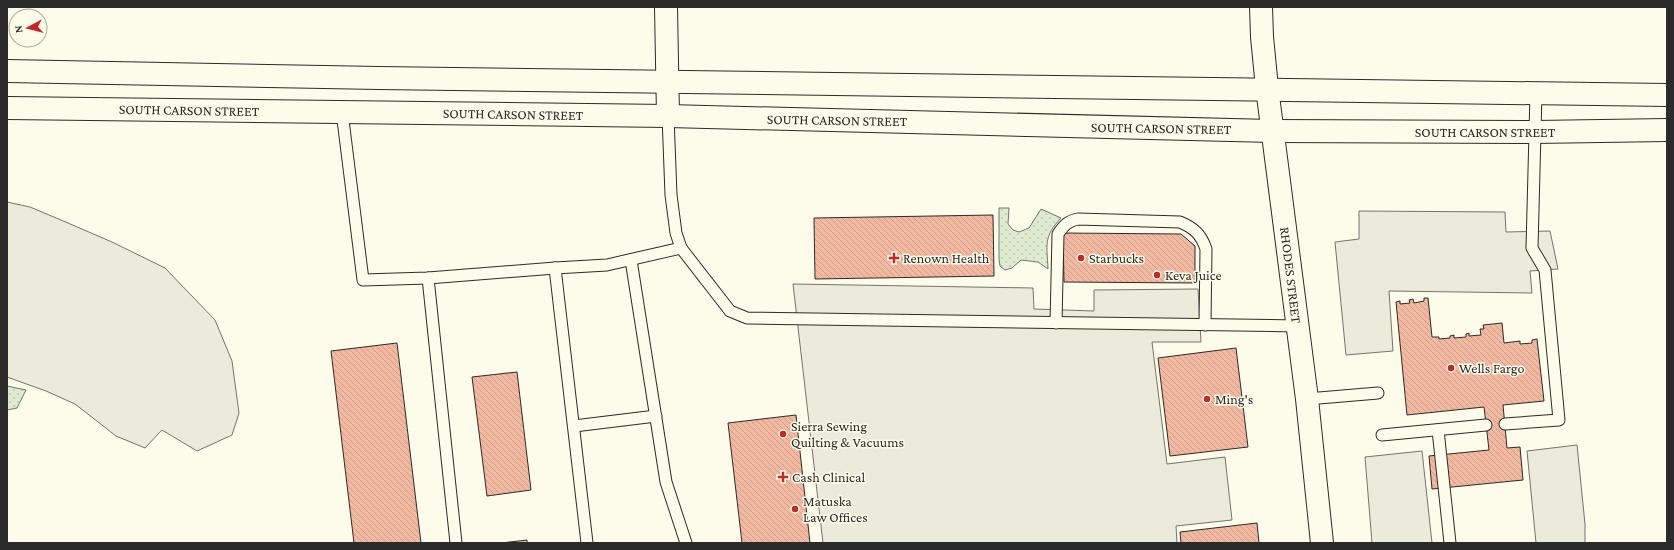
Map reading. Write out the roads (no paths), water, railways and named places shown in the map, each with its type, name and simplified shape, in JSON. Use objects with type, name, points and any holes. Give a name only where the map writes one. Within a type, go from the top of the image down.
[{"type":"main road","points":[[666,7],[668,116]]},
{"type":"main road","name":"RHODES STREET","points":[[1261,7],[1262,37],[1267,88],[1307,399],[1322,543]]},
{"type":"main road","points":[[7,71],[1267,88],[1667,95]]},
{"type":"main road","name":"SOUTH CARSON STREET","points":[[7,108],[668,116],[1273,131],[1535,132],[1667,130]]},
{"type":"lane","points":[[1505,424],[1559,420],[1545,270],[1532,248],[1536,93]]},
{"type":"lane","points":[[342,112],[363,280],[428,278],[607,265],[681,248]]},
{"type":"lane","points":[[668,116],[671,195],[676,233],[681,248],[730,311],[747,318],[1298,326]]},
{"type":"lane","points":[[1056,323],[1058,234],[1070,221],[1086,219],[1180,222],[1197,231],[1203,239],[1206,249],[1205,325]]},
{"type":"lane","points":[[631,260],[666,482],[686,543]]},
{"type":"lane","points":[[555,268],[587,543]]},
{"type":"lane","points":[[428,278],[456,543]]},
{"type":"lane","points":[[1307,399],[1378,394]]},
{"type":"lane","points":[[574,426],[656,416]]},
{"type":"lane","points":[[1382,434],[1486,425]]},
{"type":"lane","points":[[1438,430],[1450,543]]},
{"type":"place","name":"Renown Health","points":[[894,258]]},
{"type":"place","name":"Starbucks","points":[[1081,258]]},
{"type":"place","name":"Keva Juice","points":[[1157,275]]},
{"type":"place","name":"Wells Fargo","points":[[1451,368]]},
{"type":"place","name":"Ming's","points":[[1207,399]]},
{"type":"place","name":"Sierra Sewing Quilting & Vacuums","points":[[783,434]]},
{"type":"place","name":"Cash Clinical","points":[[783,477]]},
{"type":"place","name":"Matuska Law Offices","points":[[795,509]]}]
